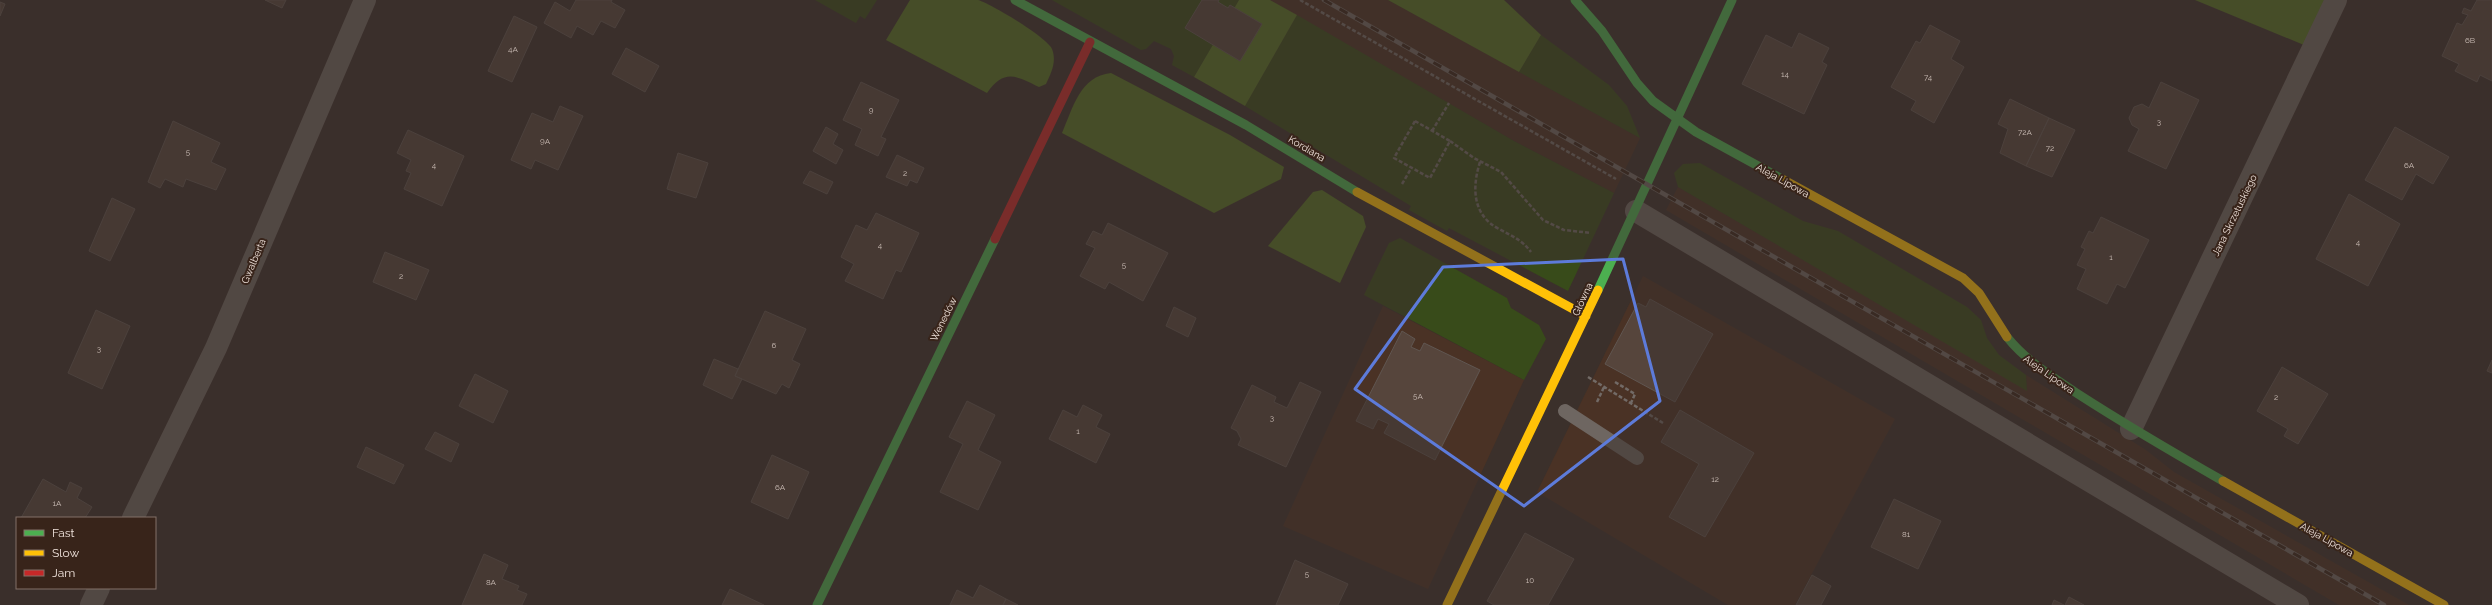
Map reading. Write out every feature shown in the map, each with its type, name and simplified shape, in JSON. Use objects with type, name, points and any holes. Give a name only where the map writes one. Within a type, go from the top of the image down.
[{"type":"street","name":"Gwalberta","points":[[134,517],[216,348],[364,0]]},
{"type":"street","name":"Kordiana","points":[[1015,0],[1090,42],[1246,124],[1387,210],[1586,316]]},
{"type":"street","name":"Aleja Lipowa","points":[[1574,0],[1602,31],[1637,83],[1653,101],[1677,119],[1696,132],[1963,278],[1979,293],[2002,332],[2017,350],[2039,368],[2131,429],[2444,605]]},
{"type":"street","name":"Główna","points":[[1447,605],[1640,202],[1732,0]]},
{"type":"street","name":"Jana Skrzetuskiego","points":[[2131,429],[2336,0]]},
{"type":"street","name":"Wenedów","points":[[818,605],[1090,42]]},
{"type":"street","points":[[1640,202],[2298,605]]},
{"type":"street","points":[[91,605],[99,589]]},
{"type":"lane","points":[[1565,410],[1637,458]]},
{"type":"path","points":[[1300,0],[1640,202]]},
{"type":"path","points":[[1432,131],[1449,103]]},
{"type":"path","points":[[1450,141],[1430,178],[1394,158],[1415,121],[1450,141],[1508,179],[1543,220],[1564,230],[1596,234]]},
{"type":"path","points":[[1480,162],[1475,187],[1477,205],[1485,219],[1516,237],[1532,253],[1536,266],[1527,285]]},
{"type":"path","points":[[1592,379],[1663,423]]},
{"type":"path","points":[[1615,382],[1635,394],[1631,403]]},
{"type":"path","points":[[1595,406],[1604,387]]},
{"type":"highlighted area","points":[[1623,259],[1660,401],[1524,506],[1355,389],[1443,267]]},
{"type":"shaded area","points":[[1270,0],[1388,0],[1640,138],[1614,193],[1514,141]]},
{"type":"shaded area","points":[[1678,187],[2027,390],[2026,375],[2146,450],[2174,472],[2409,605],[2339,605],[1666,210]]},
{"type":"shaded area","points":[[1643,276],[1895,419],[1795,605],[1728,605],[1537,492]]},
{"type":"shaded area","points":[[1383,306],[1524,380],[1428,589],[1283,526]]},
{"type":"green space","points":[[815,0],[877,0],[865,19],[860,16],[856,23]]},
{"type":"green space","points":[[910,0],[978,0],[994,7],[1030,29],[1052,49],[1054,63],[1046,84],[1039,87],[1010,76],[999,80],[987,93],[886,40]]},
{"type":"green space","points":[[1052,0],[1239,0],[1194,77],[1172,65],[1174,56],[1171,49],[1154,41],[1146,49],[1141,50]]},
{"type":"green space","points":[[1239,0],[1270,0],[1297,15],[1245,106],[1194,77]]},
{"type":"green space","points":[[1388,0],[1504,0],[1541,35],[1519,72]]},
{"type":"green space","points":[[2195,0],[2325,0],[2304,45]]},
{"type":"green space","points":[[1297,15],[1514,141],[1614,193],[1568,291],[1449,228],[1447,231],[1409,210],[1411,206],[1245,106]]},
{"type":"green space","points":[[1541,35],[1609,85],[1627,106],[1640,138],[1519,72]]},
{"type":"green space","points":[[1111,73],[1230,135],[1284,167],[1281,179],[1214,213],[1062,133],[1074,104],[1085,87],[1100,75]]},
{"type":"green space","points":[[1700,163],[1803,221],[1838,231],[1967,307],[1981,320],[1987,338],[1999,355],[2026,375],[2027,391],[1678,187],[1674,173],[1683,164]]},
{"type":"green space","points":[[1322,190],[1363,216],[1366,227],[1340,283],[1268,246],[1313,192]]},
{"type":"green space","points":[[1400,238],[1507,298],[1511,308],[1539,325],[1546,339],[1524,380],[1364,295],[1389,243]]},
{"type":"building","points":[[265,0],[286,0],[282,8]]},
{"type":"building","points":[[576,0],[612,0],[611,2],[625,10],[615,28],[601,21],[593,35],[577,26],[571,38],[544,23],[555,2],[570,11]]},
{"type":"building","points":[[1202,0],[1219,0],[1218,2],[1228,8],[1230,5],[1262,24],[1240,61],[1185,28]]},
{"type":"building","points":[[2477,0],[2492,0],[2492,81],[2480,75],[2477,82],[2455,71],[2459,64],[2442,56],[2457,23],[2462,25],[2468,15],[2462,13],[2464,8],[2471,11]]},
{"type":"building","points":[[0,2],[5,4],[0,16]]},
{"type":"building","points":[[514,16],[537,27],[512,82],[488,71]]},
{"type":"building","points":[[1930,25],[1960,41],[1951,59],[1964,67],[1934,123],[1911,110],[1916,101],[1891,87],[1916,41],[1920,43]]},
{"type":"building","points":[[1799,33],[1829,48],[1822,62],[1827,65],[1804,114],[1742,84],[1766,35],[1792,48]]},
{"type":"building","points":[[626,48],[659,66],[645,92],[612,74]]},
{"type":"building","points":[[861,82],[899,100],[881,137],[886,139],[878,156],[855,145],[862,129],[843,120]]},
{"type":"building","points":[[2161,82],[2199,100],[2166,169],[2128,151],[2139,129],[2132,125],[2129,118],[2134,107],[2142,104],[2149,108]]},
{"type":"building","points":[[2010,99],[2049,118],[2026,166],[2000,153],[2008,129],[1998,124]]},
{"type":"building","points":[[560,106],[583,116],[558,170],[535,160],[531,169],[511,160],[532,113],[553,122]]},
{"type":"building","points":[[2049,118],[2075,130],[2052,177],[2026,166]]},
{"type":"building","points":[[173,121],[220,143],[211,162],[226,169],[216,190],[186,179],[183,187],[165,179],[160,188],[148,182]]},
{"type":"building","points":[[826,127],[838,134],[833,144],[843,150],[836,164],[813,151]]},
{"type":"building","points":[[2395,127],[2449,157],[2433,184],[2416,174],[2402,200],[2365,180]]},
{"type":"building","points":[[408,130],[464,156],[442,206],[404,189],[411,173],[406,171],[411,160],[397,153]]},
{"type":"building","points":[[678,153],[708,163],[696,198],[667,189]]},
{"type":"building","points":[[897,155],[924,168],[917,183],[910,180],[907,186],[886,177]]},
{"type":"building","points":[[810,171],[833,182],[827,194],[803,183]]},
{"type":"building","points":[[2349,194],[2400,224],[2368,286],[2316,259]]},
{"type":"building","points":[[112,198],[135,209],[110,261],[89,251]]},
{"type":"building","points":[[876,213],[919,233],[901,272],[896,270],[883,299],[845,281],[854,264],[841,257],[856,225],[867,230]]},
{"type":"building","points":[[2101,217],[2149,240],[2125,288],[2117,284],[2107,304],[2077,289],[2086,269],[2077,265],[2085,249],[2081,247],[2089,231],[2093,233]]},
{"type":"building","points":[[1108,223],[1168,253],[1143,301],[1109,282],[1105,289],[1080,276],[1095,248],[1086,244],[1093,231],[1102,235]]},
{"type":"building","points":[[385,252],[429,270],[416,300],[373,282]]},
{"type":"building","points":[[1650,299],[1713,334],[1675,402],[1605,364],[1638,303],[1646,307]]},
{"type":"building","points":[[1174,307],[1196,318],[1188,337],[1166,326]]},
{"type":"building","points":[[96,310],[130,326],[102,389],[68,373]]},
{"type":"building","points":[[765,311],[806,329],[792,360],[800,364],[789,388],[782,384],[776,394],[735,376]]},
{"type":"building","points":[[1402,331],[1415,339],[1411,347],[1420,351],[1424,343],[1480,370],[1435,460],[1384,433],[1389,424],[1378,419],[1373,429],[1356,421]]},
{"type":"building","points":[[714,359],[738,369],[735,376],[742,379],[732,399],[703,385]]},
{"type":"building","points":[[2492,360],[2492,373],[2487,371]]},
{"type":"building","points":[[2282,367],[2328,394],[2298,444],[2284,436],[2288,429],[2257,411]]},
{"type":"building","points":[[475,374],[508,391],[493,423],[459,406]]},
{"type":"building","points":[[1300,382],[1321,392],[1286,467],[1238,445],[1241,439],[1237,431],[1231,428],[1252,385],[1276,397],[1274,402],[1287,408]]},
{"type":"building","points":[[967,401],[995,415],[978,450],[1001,462],[978,510],[940,492],[963,444],[949,437]]},
{"type":"building","points":[[1083,405],[1102,415],[1096,427],[1110,434],[1096,463],[1049,439],[1063,410],[1077,417]]},
{"type":"building","points":[[1680,410],[1754,453],[1705,537],[1669,517],[1699,464],[1661,442]]},
{"type":"building","points":[[435,432],[459,444],[451,462],[425,449]]},
{"type":"building","points":[[366,447],[404,465],[394,484],[357,467]]},
{"type":"building","points":[[772,455],[809,472],[788,519],[751,502]]},
{"type":"building","points":[[43,479],[66,492],[70,482],[82,488],[77,498],[92,507],[86,517],[22,517]]},
{"type":"building","points":[[1894,499],[1941,521],[1918,569],[1871,547]]},
{"type":"building","points":[[1525,533],[1574,559],[1548,605],[1494,605],[1487,601]]},
{"type":"building","points":[[484,554],[508,565],[502,579],[519,586],[517,590],[527,594],[522,605],[462,605]]},
{"type":"building","points":[[1295,560],[1348,584],[1338,605],[1276,605]]},
{"type":"building","points":[[1812,575],[1831,586],[1821,605],[1796,605]]},
{"type":"building","points":[[980,585],[1006,599],[1003,605],[950,605],[957,590],[973,598]]},
{"type":"building","points":[[730,589],[764,605],[722,605]]},
{"type":"building","points":[[2069,597],[2084,605],[2065,605]]},
{"type":"building","points":[[1006,599],[1018,605],[1003,605]]},
{"type":"building","points":[[2054,600],[2064,605],[2052,605]]},
{"type":"railway","points":[[1324,0],[2384,605]]},
{"type":"traffic: fast","points":[[1015,0],[1246,125],[1357,192]]},
{"type":"traffic: fast","points":[[1575,0],[1602,31],[1637,83],[1653,101],[1696,132],[1782,179]]},
{"type":"traffic: fast","points":[[1598,290],[1732,0]]},
{"type":"traffic: fast","points":[[817,605],[995,239]]},
{"type":"traffic: fast","points":[[2007,337],[2014,346],[2031,361],[2078,394],[2150,439],[2223,481]]},
{"type":"traffic: slow","points":[[1782,179],[1963,278],[1979,293],[2007,337]]},
{"type":"traffic: slow","points":[[1357,192],[1586,316]]},
{"type":"traffic: slow","points":[[1447,605],[1598,290]]},
{"type":"traffic: slow","points":[[2223,481],[2444,605]]},
{"type":"traffic: jam","points":[[995,239],[1090,42]]}]
